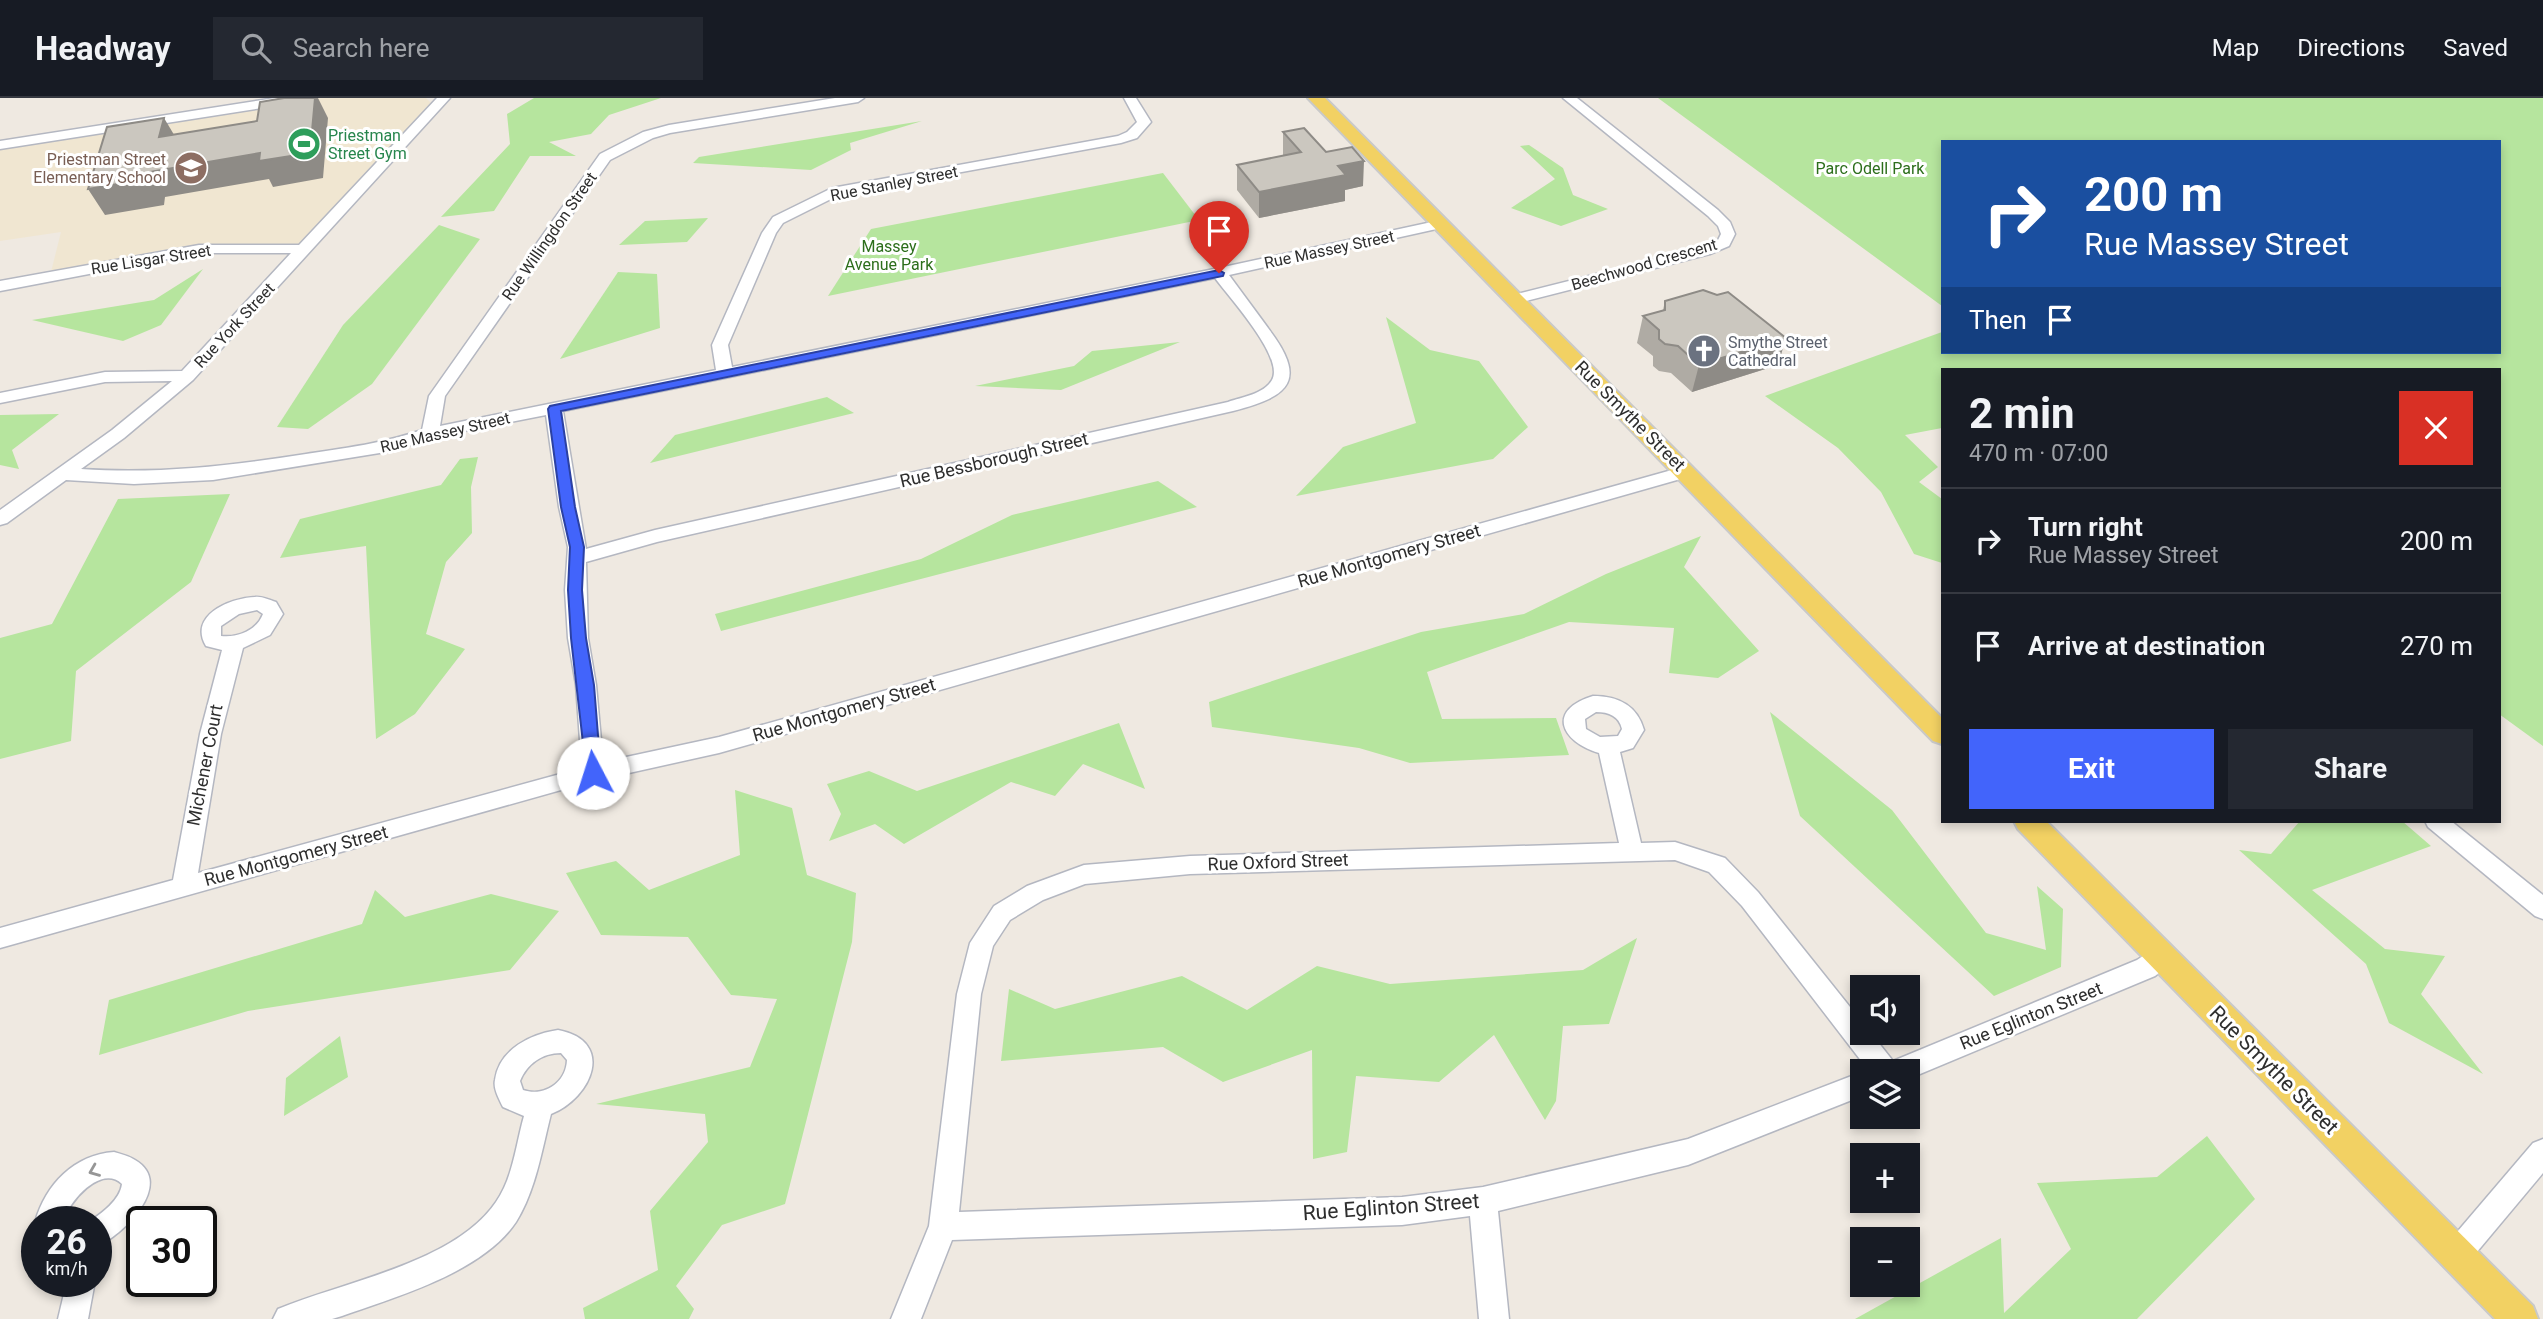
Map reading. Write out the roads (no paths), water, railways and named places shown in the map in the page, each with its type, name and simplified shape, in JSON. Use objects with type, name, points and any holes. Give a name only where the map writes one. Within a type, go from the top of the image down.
[{"type":"main road","name":"Rue Smythe Street","points":[[1317,98],[1941,733]]},
{"type":"main road","name":"Rue Smythe Street","points":[[2030,823],[2520,1319]]},
{"type":"street","points":[[0,145],[300,98]]},
{"type":"street","name":"Rue Willingdon Street","points":[[430,433],[437,396],[605,157],[648,135],[669,129],[858,98]]},
{"type":"street","name":"Rue Stanley Street","points":[[725,372],[720,345],[769,233],[778,220],[837,191],[1121,139],[1132,135],[1144,122],[1130,98]]},
{"type":"street","name":"Beechwood Crescent","points":[[1514,299],[1704,251],[1724,243],[1728,234],[1725,225],[1713,214],[1569,98]]},
{"type":"street","name":"Rue York Street","points":[[0,519],[147,411],[187,376],[435,100]]},
{"type":"street","name":"Rue Massey Street","points":[[62,474],[135,478],[213,474],[392,446],[430,433],[1219,273],[1441,224]]},
{"type":"street","name":"Rue Lisgar Street","points":[[0,286],[199,249],[303,249]]},
{"type":"street","name":"Rue Bessborough Street","points":[[578,558],[669,533],[1233,406],[1263,396],[1279,383],[1283,369],[1278,352],[1219,273]]},
{"type":"street","points":[[0,398],[105,377],[187,376]]},
{"type":"street","points":[[554,409],[578,558],[575,590],[593,773]]},
{"type":"street","name":"Rue Montgomery Street","points":[[0,939],[593,773],[732,741],[1685,472]]},
{"type":"street","name":"Michener Court","points":[[184,887],[204,759],[224,673],[234,644]]},
{"type":"street","points":[[1608,747],[1632,851]]},
{"type":"street","points":[[2438,823],[2543,909]]},
{"type":"street","name":"Rue Oxford Street","points":[[906,1319],[943,1226],[969,994],[982,943],[1002,913],[1035,892],[1084,875],[1190,865],[1675,851],[1717,865],[1750,899],[1876,1059]]},
{"type":"street","name":"Rue Eglinton Street","points":[[1920,1061],[2146,968],[2162,956]]},
{"type":"street","name":"Rue Eglinton Street","points":[[943,1226],[1402,1210],[1483,1201],[1688,1152],[1850,1089]]},
{"type":"street","points":[[288,1319],[430,1268],[479,1241],[505,1215],[515,1195],[540,1105]]},
{"type":"street","points":[[2456,1255],[2543,1152]]},
{"type":"street","points":[[54,1206],[56,1200],[76,1180],[102,1167],[125,1168],[132,1174],[135,1182],[134,1193],[119,1216],[112,1221]]},
{"type":"street","points":[[1483,1201],[1494,1319]]},
{"type":"street","points":[[73,1319],[78,1297]]},
{"type":"place","name":"Priestman Street Gym","points":[[304,144]]},
{"type":"place","name":"Priestman Street Elementary School","points":[[191,168]]},
{"type":"place","name":"Smythe Street Cathedral","points":[[1704,351]]},
{"type":"park label","name":"Parc Odell Park","points":[[1870,168]]},
{"type":"park label","name":"Massey Avenue Park","points":[[889,255]]}]
